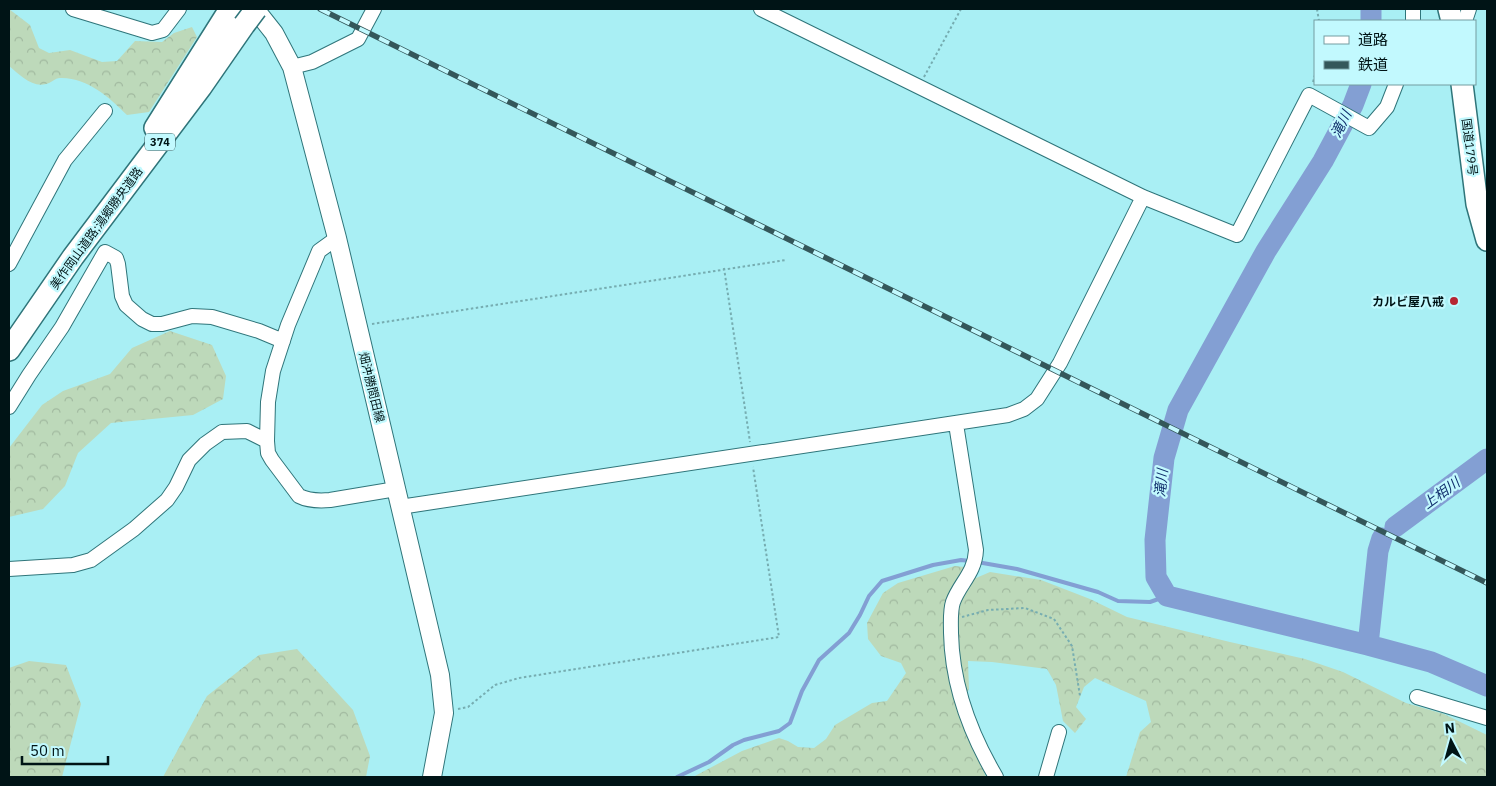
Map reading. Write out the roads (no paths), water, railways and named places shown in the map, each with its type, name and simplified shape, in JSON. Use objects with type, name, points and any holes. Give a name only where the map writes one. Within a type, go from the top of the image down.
[{"type":"highway","name":"美作岡山道路;湯郷勝央道路","points":[[9,350],[73,257],[201,87],[242,14]]},
{"type":"highway","name":"国道179号","points":[[1462,85],[1477,204],[1487,240]]},
{"type":"main road","name":"畑沖勝間田線","points":[[242,14],[274,34],[292,67],[337,238],[440,675],[444,713],[432,777]]},
{"type":"street","points":[[74,9],[152,33],[163,30],[179,9]]},
{"type":"street","points":[[292,67],[312,62],[358,39],[374,9]]},
{"type":"street","points":[[761,9],[1143,197],[1237,235],[1309,95],[1369,128],[1387,106],[1396,85]]},
{"type":"street","points":[[9,264],[66,160],[105,111]]},
{"type":"street","points":[[400,507],[1008,416],[1024,409],[1037,399],[1060,362],[1143,197]]},
{"type":"street","points":[[337,238],[319,251],[273,371],[268,402],[268,453],[299,496],[306,499],[330,500],[396,489]]},
{"type":"street","points":[[9,407],[29,374],[62,327],[105,252],[116,258],[122,296],[126,305],[142,319],[152,324],[162,324],[192,316],[212,317],[259,331],[283,341]]},
{"type":"street","points":[[956,424],[976,550],[974,565],[953,603],[950,620],[951,641],[956,683],[965,711],[985,758],[996,777]]},
{"type":"street","points":[[9,569],[73,565],[91,560],[134,529],[167,500],[189,460],[205,444],[222,432],[247,431],[267,441]]},
{"type":"street","points":[[1418,697],[1487,718]]},
{"type":"street","points":[[1046,777],[1059,732]]},
{"type":"waterway","name":"滝川","points":[[1371,9],[1371,20]]},
{"type":"waterway","name":"滝川","points":[[1361,85],[1353,105],[1323,161],[1266,251],[1178,410],[1164,458],[1155,540],[1156,577],[1167,596],[1431,662],[1487,686]]},
{"type":"waterway","name":"上相川","points":[[1395,527],[1487,459]]},
{"type":"waterway","name":"上相川","points":[[1368,645],[1378,551],[1382,538]]},
{"type":"waterway","points":[[677,777],[709,762],[733,745],[744,740],[779,731],[790,723],[802,691],[819,660],[849,633],[869,596],[882,581],[933,565],[961,560],[970,561]]},
{"type":"waterway","points":[[977,562],[1017,569],[1098,592],[1118,601],[1150,602],[1167,596]]},
{"type":"railway","points":[[320,9],[1487,583]]},
{"type":"place","name":"カルビ屋八戒","points":[[1454,301]]}]
